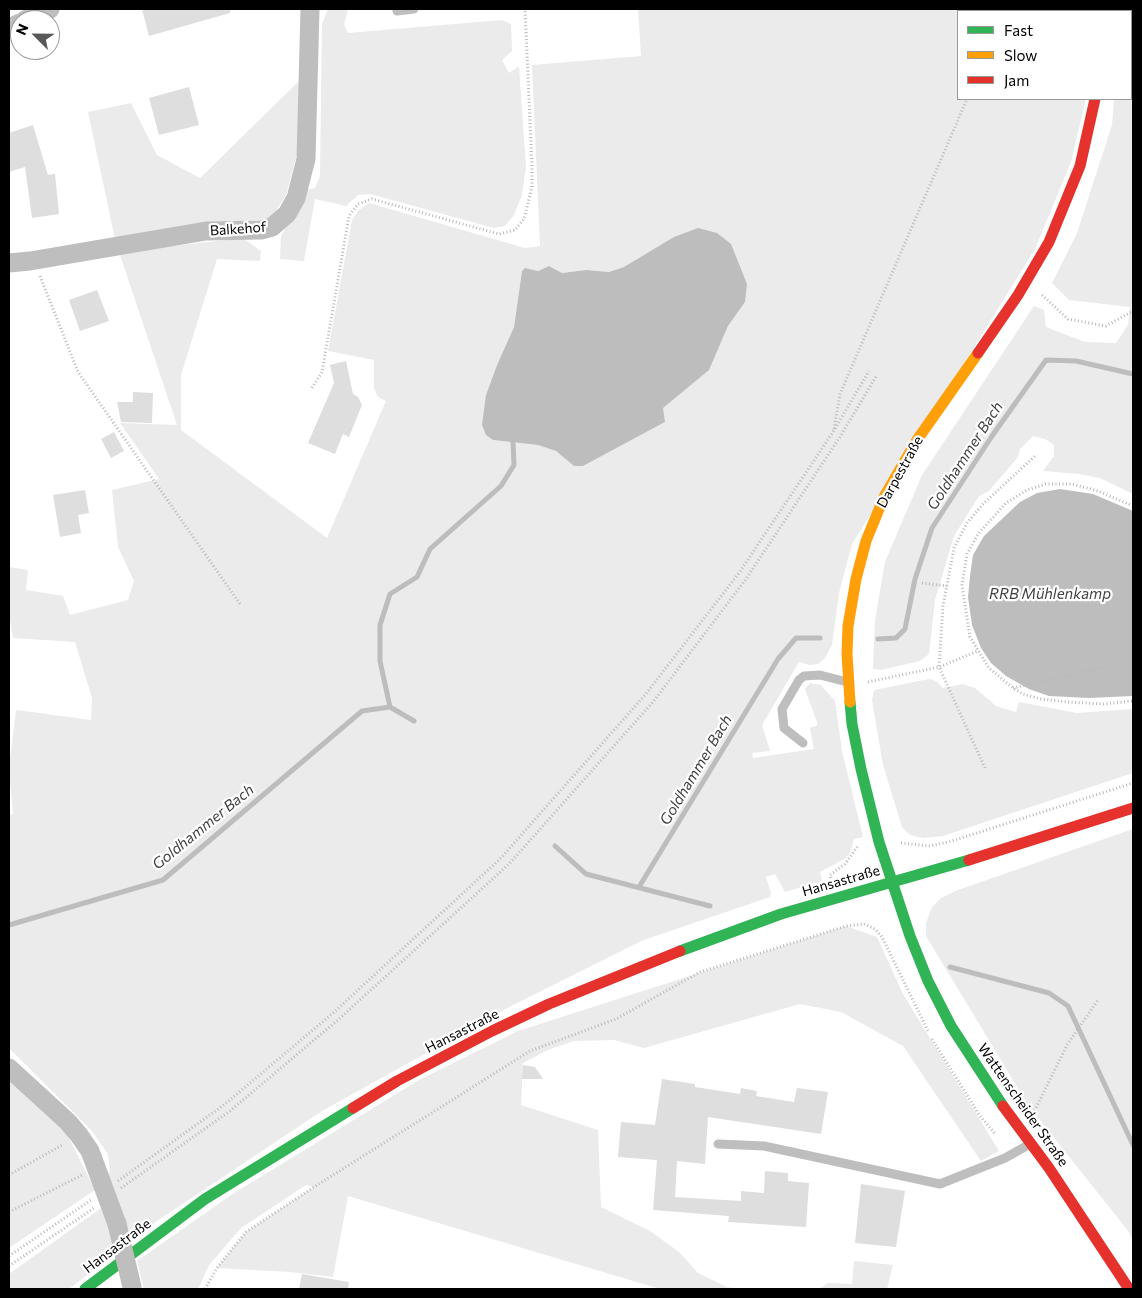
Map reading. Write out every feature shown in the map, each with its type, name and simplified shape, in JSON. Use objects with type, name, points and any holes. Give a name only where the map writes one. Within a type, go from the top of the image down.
[{"type":"street","name":"Balkehof","points":[[9,263],[206,231],[261,230],[272,227],[287,214],[296,198],[306,159],[310,9]]},
{"type":"street","name":"Darpestraße","points":[[894,882],[879,842],[861,769],[852,724],[848,682],[848,626],[866,541],[884,497],[917,440],[1027,280],[1049,242],[1071,192],[1088,138],[1095,100]]},
{"type":"street","points":[[894,882],[1133,808]]},
{"type":"street","name":"Hansastraße","points":[[85,1289],[206,1199],[397,1081],[492,1031],[549,1004],[661,958],[781,914],[894,882]]},
{"type":"street","name":"Wattenscheider Straße","points":[[894,882],[910,936],[928,981],[951,1026],[989,1087],[1081,1214],[1129,1289]]},
{"type":"street","points":[[9,1068],[68,1122],[90,1150],[117,1224],[133,1288]]},
{"type":"lane","points":[[397,9],[398,11],[414,9]]},
{"type":"lane","points":[[803,743],[784,728],[782,709],[799,680],[804,676],[820,675],[848,682]]},
{"type":"lane","points":[[718,1144],[764,1146],[940,1184],[1005,1158],[1030,1144]]},
{"type":"path","points":[[312,388],[322,372],[349,216],[358,204],[372,199],[499,234],[516,230],[524,219],[532,187],[525,9]]},
{"type":"path","points":[[833,432],[840,394],[967,100]]},
{"type":"path","points":[[30,261],[39,272],[78,372],[240,604]]},
{"type":"path","points":[[1027,280],[1068,319],[1106,326],[1133,311]]},
{"type":"path","points":[[9,1266],[225,1104],[332,1014],[500,859],[645,695],[739,573],[833,432],[869,371]]},
{"type":"path","points":[[9,1256],[107,1194],[230,1111],[339,1019],[509,864],[653,702],[746,579],[840,437],[877,375]]},
{"type":"path","points":[[833,432],[840,437]]},
{"type":"path","points":[[985,768],[939,667],[942,606],[954,548],[967,523],[984,503],[1036,455]]},
{"type":"path","points":[[1133,506],[1098,491],[1072,484],[1046,484],[1027,490],[1006,503],[978,534],[967,554],[962,585],[966,626],[978,651],[990,668],[1013,688],[1023,694],[1041,699],[1067,702],[1104,704],[1133,700]]},
{"type":"path","points":[[922,582],[946,586]]},
{"type":"path","points":[[848,682],[867,683],[939,667],[978,651]]},
{"type":"path","points":[[1013,688],[1107,666]]},
{"type":"path","points":[[837,898],[830,875],[845,864],[858,846],[879,842],[930,846],[952,841],[1133,783]]},
{"type":"path","points":[[205,1289],[217,1268],[246,1232],[530,1051],[616,1019],[700,972],[846,926]]},
{"type":"path","points":[[1030,1144],[1031,1118],[1074,1033],[1098,1000]]},
{"type":"path","points":[[9,1175],[79,1135]]},
{"type":"path","points":[[9,1212],[96,1168]]},
{"type":"shaded area","points":[[328,9],[348,9],[344,24],[348,33],[502,20],[511,24],[512,51],[502,60],[509,73],[519,66],[526,167],[522,195],[514,215],[505,226],[494,228],[370,194],[358,195],[346,206],[315,199],[304,261],[280,259],[281,236],[306,190],[315,188],[320,176],[322,24]]},
{"type":"shaded area","points":[[638,9],[1088,9],[957,10],[957,100],[1086,100],[1071,162],[1035,249],[852,544],[839,593],[832,645],[825,658],[818,664],[810,665],[799,662],[762,725],[770,751],[752,753],[753,758],[814,749],[810,728],[818,725],[805,689],[810,683],[821,685],[835,701],[842,751],[863,837],[854,839],[850,853],[846,858],[820,872],[822,881],[785,892],[775,874],[766,877],[771,893],[770,897],[641,941],[511,1006],[322,1111],[130,1239],[107,1174],[110,1172],[108,1154],[91,1130],[9,1048],[9,815],[13,814],[9,768],[16,710],[91,720],[92,698],[75,642],[13,638],[9,613],[9,567],[28,570],[26,590],[63,596],[70,615],[128,600],[134,581],[118,547],[112,490],[159,479],[120,423],[177,425],[119,252],[243,238],[261,251],[260,261],[217,259],[181,375],[181,430],[327,538],[386,401],[378,397],[374,388],[374,360],[328,351],[352,220],[359,210],[369,203],[525,248],[540,246],[532,65],[641,56]],"holes":[[[549,266],[562,273],[586,270],[609,272],[624,267],[745,302],[728,326],[709,369],[662,408],[665,422],[583,466],[574,466],[556,451],[538,445],[493,440],[486,395],[514,327],[522,271],[529,269],[538,271]]]},
{"type":"shaded area","points":[[1132,40],[1133,494],[1100,478],[1043,471],[1054,456],[1054,445],[1045,439],[1033,436],[1020,449],[1018,457],[989,491],[979,496],[954,536],[935,600],[929,654],[920,661],[881,670],[873,669],[875,620],[885,562],[922,475],[1034,306],[1044,310],[1046,327],[1085,342],[1116,343],[1128,325],[1130,307],[1069,300],[1052,283],[1077,233],[1112,125],[1114,100],[1132,100]]},
{"type":"shaded area","points":[[299,81],[301,139],[286,195],[268,220],[205,222],[115,239],[88,112],[131,103],[157,155],[200,178]]},
{"type":"shaded area","points":[[929,679],[936,681],[943,688],[963,684],[975,688],[996,706],[1016,712],[1019,702],[1077,713],[1133,709],[1133,773],[943,836],[923,838],[910,835],[902,827],[883,765],[872,700],[874,690]]},
{"type":"shaded area","points":[[1133,829],[1133,1241],[1129,1232],[1028,1105],[926,936],[926,923],[932,907],[941,898],[958,890]]},
{"type":"shaded area","points":[[846,926],[877,937],[903,994],[999,1151],[981,1161],[903,1046],[841,1012],[800,1004],[644,1048],[614,1040],[574,1041],[548,1050],[523,1063],[521,1105],[598,1130],[601,1207],[650,1231],[679,1252],[698,1273],[727,1287],[740,1289],[660,1289],[348,1196],[333,1277],[290,1272],[217,1268],[246,1232],[314,1187],[306,1185],[241,1228],[209,1265],[198,1289],[144,1289],[137,1261],[231,1195],[419,1080],[518,1031]]},
{"type":"shaded area","points":[[9,1080],[66,1132],[95,1190],[9,1248]]},
{"type":"shaded area","points":[[101,1208],[108,1224],[116,1253],[69,1289],[9,1289],[9,1274]]},
{"type":"shaded area","points":[[854,1261],[893,1265],[887,1289],[819,1289],[828,1283],[852,1284]]},
{"type":"water","points":[[698,228],[717,233],[731,244],[747,284],[745,302],[728,326],[709,370],[663,408],[665,422],[583,466],[574,466],[556,451],[538,445],[493,440],[486,435],[482,425],[486,395],[514,327],[522,271],[525,268],[538,271],[549,266],[562,273],[586,270],[609,272],[624,267],[674,237]]},
{"type":"water","name":"RRB Mühlenkamp","points":[[1060,489],[1093,494],[1133,511],[1133,696],[1089,698],[1049,696],[1029,689],[1006,676],[991,663],[981,648],[972,625],[968,597],[970,576],[973,555],[984,536],[1020,502],[1037,493]]},
{"type":"building","points":[[142,9],[230,9],[230,13],[149,36]]},
{"type":"building","points":[[189,87],[199,125],[159,135],[149,98]]},
{"type":"building","points":[[33,125],[48,175],[55,174],[59,214],[32,218],[25,167],[9,172],[9,133]]},
{"type":"building","points":[[97,290],[109,321],[80,331],[69,300]]},
{"type":"building","points":[[346,361],[353,394],[358,397],[362,405],[349,437],[343,434],[335,454],[308,443],[334,383],[330,365]]},
{"type":"building","points":[[133,392],[153,393],[152,423],[121,422],[117,402],[133,402]]},
{"type":"building","points":[[114,432],[124,451],[111,458],[101,439]]},
{"type":"building","points":[[85,490],[89,513],[78,515],[81,533],[60,537],[53,495]]},
{"type":"building","points":[[523,1065],[535,1067],[543,1079],[522,1079]]},
{"type":"building","points":[[662,1079],[695,1084],[695,1087],[740,1094],[741,1088],[757,1091],[756,1096],[794,1102],[797,1088],[828,1092],[821,1134],[708,1117],[705,1164],[677,1161],[675,1197],[741,1201],[741,1191],[764,1193],[765,1171],[788,1173],[788,1181],[809,1183],[806,1227],[728,1222],[729,1216],[653,1210],[657,1160],[618,1157],[621,1122],[655,1125]]},
{"type":"building","points":[[861,1184],[905,1191],[896,1247],[855,1243]]},
{"type":"building","points":[[302,1274],[349,1282],[348,1289],[299,1289]]},
{"type":"waterway","name":"Goldhammer Bach","points":[[878,639],[896,638],[905,629],[915,579],[932,528],[992,436],[1046,360],[1076,361],[1133,374]]},
{"type":"waterway","name":"Goldhammer Bach","points":[[390,707],[380,661],[380,625],[390,594],[417,577],[430,549],[501,486],[514,465],[513,442]]},
{"type":"waterway","name":"Goldhammer Bach","points":[[639,887],[778,659],[796,638],[820,638]]},
{"type":"waterway","name":"Goldhammer Bach","points":[[9,925],[163,880],[362,711],[390,707],[414,721]]},
{"type":"waterway","name":"Goldhammer Bach","points":[[555,846],[586,874],[710,906]]},
{"type":"waterway","name":"Goldhammer Bach","points":[[950,967],[1049,993],[1068,1006],[1133,1145]]},
{"type":"traffic: fast","points":[[850,702],[852,724],[861,769],[879,842],[910,936],[928,981],[951,1026],[1003,1106]]},
{"type":"traffic: fast","points":[[680,951],[781,914],[969,860]]},
{"type":"traffic: fast","points":[[85,1289],[205,1199],[353,1108]]},
{"type":"traffic: slow","points":[[850,702],[847,654],[848,626],[856,579],[866,541],[884,497],[917,440],[978,353]]},
{"type":"traffic: jam","points":[[978,353],[1018,295],[1049,242],[1080,166],[1095,100]]},
{"type":"traffic: jam","points":[[969,860],[1133,808]]},
{"type":"traffic: jam","points":[[353,1108],[397,1081],[492,1031],[549,1004],[680,951]]},
{"type":"traffic: jam","points":[[1003,1106],[1049,1168],[1129,1289]]}]
